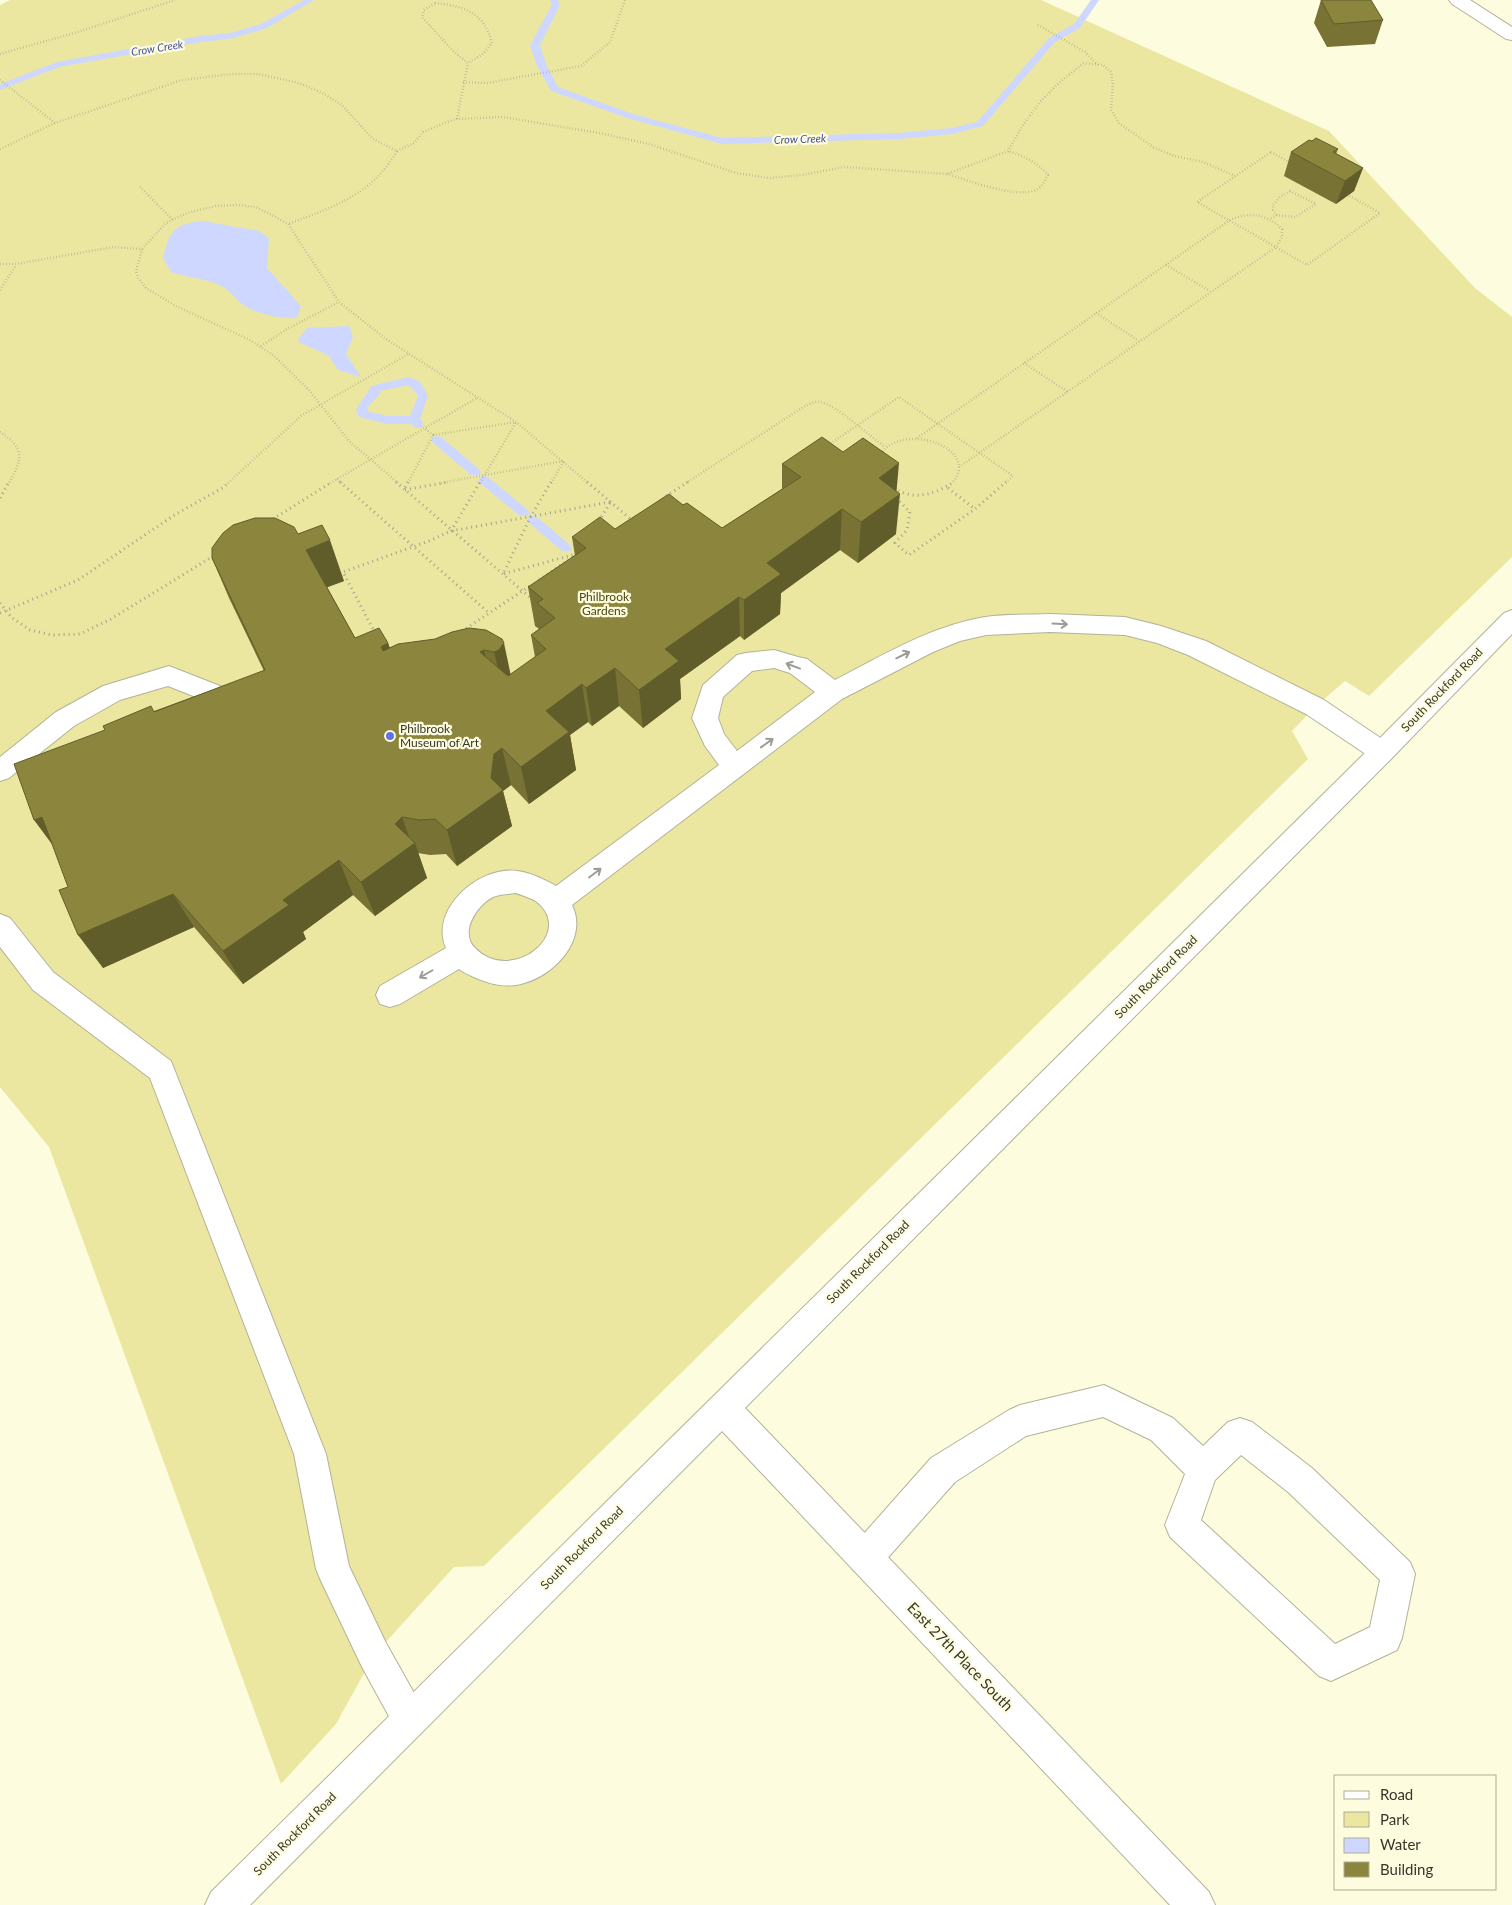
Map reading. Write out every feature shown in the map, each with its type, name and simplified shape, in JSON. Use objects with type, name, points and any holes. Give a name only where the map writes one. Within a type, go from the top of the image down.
[{"type":"street","points":[[1458,0],[1512,35]]},
{"type":"street","name":"South Rockford Road","points":[[224,1905],[1382,752],[1512,619]]},
{"type":"street","points":[[556,902],[833,692],[924,645],[956,633],[986,626],[1050,623],[1125,626],[1197,648],[1315,707],[1382,752]]},
{"type":"street","points":[[734,766],[714,739],[705,718],[712,692],[746,662],[774,659],[798,666],[833,692]]},
{"type":"street","points":[[0,771],[65,719],[112,693],[169,676],[216,695]]},
{"type":"street","points":[[517,882],[535,886],[548,893],[556,902],[563,918],[563,933],[557,947],[546,959],[531,968],[515,974],[497,974],[480,969],[466,959],[462,953],[455,930],[459,914],[469,900],[482,890],[500,883],[517,882]]},
{"type":"street","points":[[0,926],[43,980],[162,1070],[310,1454],[333,1569],[374,1655],[410,1718]]},
{"type":"street","points":[[390,995],[462,953]]},
{"type":"street","points":[[865,1558],[942,1470],[1020,1420],[1104,1401],[1162,1429],[1203,1469]]},
{"type":"street","name":"East 27th Place South","points":[[723,1409],[1196,1905]]},
{"type":"street","points":[[1240,1434],[1300,1480],[1398,1574],[1385,1638],[1330,1664],[1182,1525],[1203,1469],[1240,1434]]},
{"type":"path","points":[[0,54],[81,31],[175,0]]},
{"type":"path","points":[[463,82],[487,83],[581,66],[610,42],[625,0]]},
{"type":"path","points":[[457,119],[468,63],[483,54],[492,43],[490,33],[483,20],[472,11],[448,4],[435,3],[424,10],[422,17],[430,27],[468,63]]},
{"type":"path","points":[[1038,25],[1085,52],[1098,64]]},
{"type":"path","points":[[1008,151],[1016,134],[1033,111],[1063,78],[1084,63],[1098,64],[1103,65],[1111,72],[1113,84],[1111,110],[1119,123],[1153,147],[1174,156],[1203,162],[1235,176]]},
{"type":"path","points":[[0,149],[55,123],[182,80],[232,74],[258,74],[299,84],[324,94],[342,104],[373,139],[397,151]]},
{"type":"path","points":[[0,80],[55,123]]},
{"type":"path","points":[[288,224],[340,204],[364,190],[390,167],[397,151],[414,143],[424,132],[457,119],[503,117],[599,133],[649,144],[736,173],[769,178],[802,175],[844,167],[889,168],[947,174],[992,187],[1019,192],[1034,191],[1043,184],[1048,175],[1042,166],[1030,158],[1008,151],[947,174]]},
{"type":"path","points":[[1271,152],[1380,213],[1307,265],[1197,202],[1235,176],[1271,152]]},
{"type":"path","points":[[140,187],[173,220]]},
{"type":"path","points":[[1271,218],[1277,215],[1295,217],[1316,204],[1290,191],[1281,196],[1273,205],[1273,210],[1277,215]]},
{"type":"path","points":[[534,601],[349,441],[321,405],[289,371],[261,346],[191,313],[147,289],[137,277],[136,263],[142,249],[166,223],[187,213],[206,208],[238,205],[256,208],[288,224],[339,302],[386,339],[516,422],[637,524]]},
{"type":"path","points":[[917,438],[937,422],[1230,220],[1242,214],[1255,214],[1271,218],[1282,229],[1282,237],[1276,247],[959,467]]},
{"type":"path","points":[[0,264],[16,264],[114,247],[142,249]]},
{"type":"path","points":[[0,290],[16,264]]},
{"type":"path","points":[[1166,265],[1210,291]]},
{"type":"path","points":[[261,346],[287,329],[339,302]]},
{"type":"path","points":[[1096,313],[1139,341]]},
{"type":"path","points":[[0,613],[78,580],[176,514],[224,487],[301,416],[410,353]]},
{"type":"path","points":[[1024,363],[1068,392]]},
{"type":"path","points":[[937,422],[899,397],[790,471],[807,484],[820,475],[853,473],[863,475],[876,483],[889,487],[899,493],[912,496],[931,495],[948,488],[954,482],[959,467],[957,458],[950,450],[930,439],[917,438],[897,441],[885,447],[876,461],[881,479],[889,487],[894,496],[910,512],[911,522],[908,532],[895,543],[909,555],[975,509],[1013,476],[937,422]]},
{"type":"path","points":[[270,521],[337,479],[477,398]]},
{"type":"path","points":[[664,498],[805,406],[821,402],[835,409],[856,427],[885,447]]},
{"type":"path","points":[[424,428],[433,435],[516,422]]},
{"type":"path","points":[[451,531],[516,422]]},
{"type":"path","points":[[0,432],[14,438],[20,448],[19,466],[0,498]]},
{"type":"path","points":[[404,490],[433,435]]},
{"type":"path","points":[[404,490],[564,461]]},
{"type":"path","points":[[503,574],[531,516],[564,461]]},
{"type":"path","points":[[337,479],[489,613]]},
{"type":"path","points":[[948,488],[975,509]]},
{"type":"path","points":[[375,633],[342,572],[451,531],[610,502]]},
{"type":"path","points":[[595,528],[610,502]]},
{"type":"path","points":[[624,524],[639,514]]},
{"type":"path","points":[[0,602],[11,617],[30,630],[52,635],[80,634],[111,619],[220,552]]},
{"type":"path","points":[[503,574],[580,553],[539,580]]},
{"type":"path","points":[[459,633],[530,585]]},
{"type":"green space","name":"Philbrook Gardens","points":[[10,0],[1041,0],[1329,131],[1475,288],[1512,317],[1512,557],[1369,696],[1345,681],[1315,707],[1292,731],[1308,759],[484,1566],[454,1567],[374,1655],[336,1724],[281,1784],[49,1147],[0,1087],[0,5]]},
{"type":"water","points":[[203,221],[259,231],[269,238],[267,268],[301,306],[297,318],[275,317],[260,313],[246,307],[228,290],[217,284],[171,272],[163,258],[171,235],[185,224]]},
{"type":"water","points":[[349,326],[353,337],[346,354],[361,377],[338,370],[329,356],[297,341],[307,328]]},
{"type":"building","points":[[1321,0],[1371,0],[1383,20],[1334,24]]},
{"type":"building","points":[[1316,138],[1338,149],[1333,152],[1363,168],[1345,181],[1291,152],[1309,140],[1312,141]]},
{"type":"building","name":"Philbrook Museum of Art","points":[[822,437],[843,452],[863,438],[899,463],[879,478],[900,494],[861,522],[842,509],[767,563],[781,574],[744,600],[739,597],[665,649],[679,661],[639,690],[615,668],[586,688],[582,684],[546,711],[569,732],[521,767],[502,748],[494,754],[491,778],[503,790],[447,830],[435,819],[419,820],[402,817],[395,824],[415,843],[361,882],[339,860],[283,900],[289,905],[223,951],[173,894],[78,935],[59,890],[68,887],[42,817],[34,820],[14,764],[105,730],[103,726],[151,706],[154,712],[265,670],[212,558],[212,548],[223,533],[233,525],[255,518],[275,518],[294,527],[298,534],[322,525],[330,540],[306,550],[355,638],[379,628],[388,643],[381,647],[383,651],[398,644],[435,639],[469,628],[486,630],[502,639],[504,643],[499,650],[494,652],[484,650],[480,652],[508,676],[546,649],[531,635],[555,618],[537,603],[543,599],[528,587],[586,548],[572,537],[600,517],[615,529],[669,494],[683,505],[687,503],[722,528],[801,477],[782,464]]},
{"type":"waterway","name":"Crow Creek","points":[[0,87],[57,65],[200,39],[231,36],[264,26],[310,0]]},
{"type":"waterway","name":"Crow Creek","points":[[554,0],[556,5],[535,45],[541,64],[554,89],[630,116],[722,141],[899,136],[952,131],[980,124],[1052,40],[1077,26],[1095,0]]},
{"type":"waterway","points":[[409,381],[416,385],[423,396],[414,420],[387,420],[363,414],[361,410],[365,402],[374,395],[375,389],[409,381]]},
{"type":"waterway","points":[[414,420],[419,425]]},
{"type":"waterway","points":[[437,440],[475,472]]},
{"type":"waterway","points":[[484,480],[524,513]]},
{"type":"waterway","points":[[533,520],[566,548]]},
{"type":"place","name":"Philbrook Museum of Art","points":[[390,736]]}]
